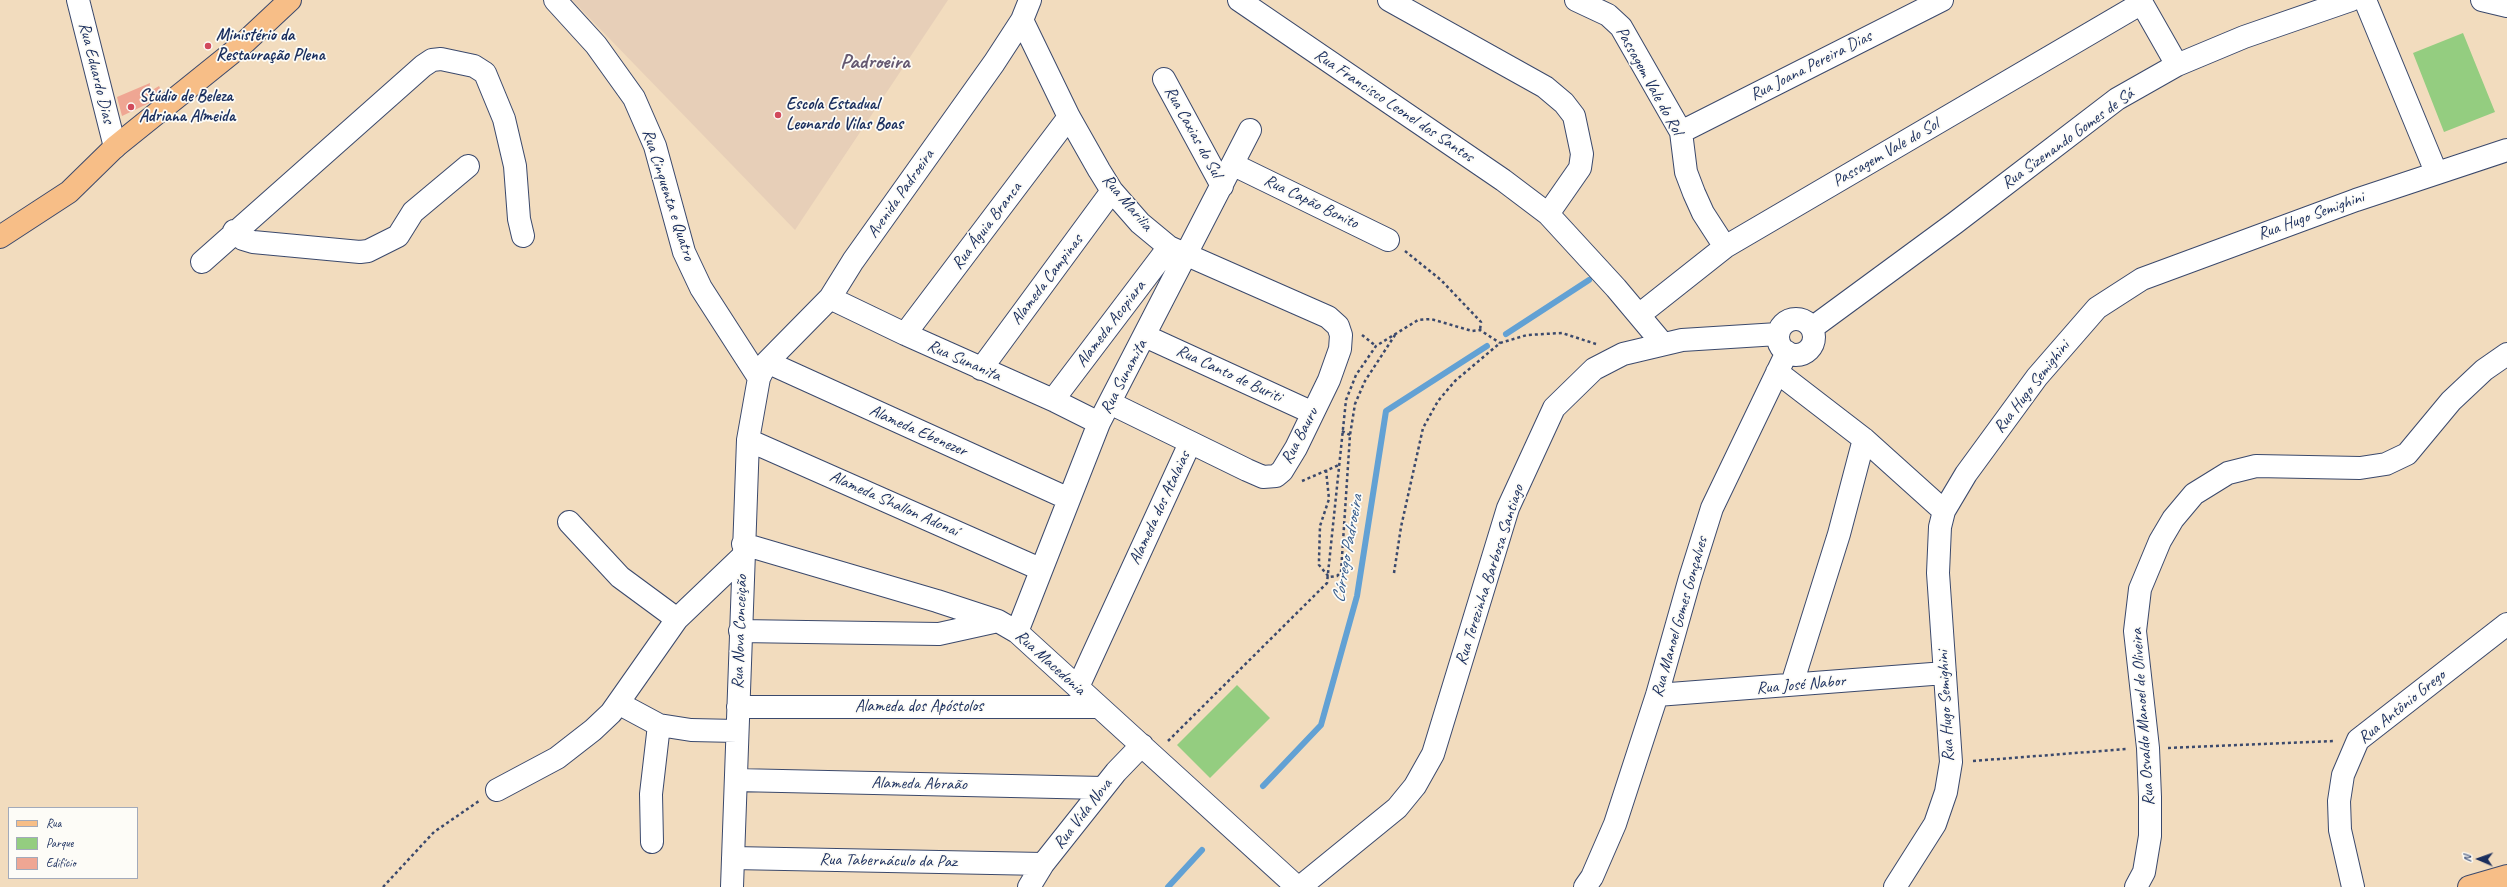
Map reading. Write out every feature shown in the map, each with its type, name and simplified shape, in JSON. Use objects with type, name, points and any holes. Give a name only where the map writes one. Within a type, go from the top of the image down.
[{"type":"main road","points":[[0,236],[68,192],[115,146],[243,44],[290,0]]},
{"type":"main road","points":[[2469,887],[2507,876]]},
{"type":"street","name":"Rua Eduardo Dias","points":[[78,0],[115,146]]},
{"type":"street","name":"Rua Cinquenta e Quatro","points":[[555,0],[596,45],[634,98],[655,146],[684,252],[701,288],[763,370]]},
{"type":"street","name":"Avenida Padroeira","points":[[763,370],[830,298],[853,261],[1022,20],[1030,0]]},
{"type":"street","name":"Rua Francisco Leonel dos Santos","points":[[1239,0],[1503,180],[1548,214],[1664,344]]},
{"type":"street","points":[[1389,0],[1545,87],[1564,103],[1574,116],[1582,154],[1580,168],[1548,214]]},
{"type":"street","name":"Passagem Vale do Rol","points":[[1576,0],[1608,15],[1621,27],[1681,132],[1686,172],[1703,213],[1725,247]]},
{"type":"street","name":"Rua Joana Pereira Dias","points":[[1681,132],[1942,0]]},
{"type":"street","name":"Rua Sizenando Gomes de Sá","points":[[1812,328],[1955,223],[2117,99],[2176,65],[2244,37],[2351,0]]},
{"type":"street","points":[[2365,0],[2436,172]]},
{"type":"street","points":[[2482,0],[2507,6],[2506,0]]},
{"type":"street","points":[[2141,2],[2176,65]]},
{"type":"street","name":"Passagem Vale do Sol","points":[[1639,315],[1725,247],[2141,2]]},
{"type":"street","name":"Rua Marilia","points":[[1022,20],[1069,117],[1112,192],[1140,223],[1178,251],[1328,317]]},
{"type":"street","points":[[202,262],[234,232],[423,66],[432,60],[441,59],[474,66],[485,73],[504,119],[509,139],[515,166],[519,219],[523,236]]},
{"type":"street","name":"Rua Caxias do Sul","points":[[1164,79],[1222,186]]},
{"type":"street","name":"Rua Águia Branca","points":[[905,334],[1069,117]]},
{"type":"street","name":"Rua Sunamita","points":[[1017,632],[1040,569],[1099,424],[1145,336],[1178,251],[1222,186],[1234,165],[1250,130]]},
{"type":"street","name":"Rua Hugo Semighini","points":[[1895,887],[1936,824],[1946,792],[1951,762],[1938,573],[1940,527],[1944,511],[1966,474],[2037,377],[2097,308],[2142,279],[2255,236],[2436,172],[2507,150]]},
{"type":"street","name":"Rua Capão Bonito","points":[[1234,165],[1388,240]]},
{"type":"street","points":[[234,232],[243,239],[252,242],[360,252],[368,251],[398,236],[413,212],[468,166]]},
{"type":"street","name":"Alameda Campinas","points":[[981,369],[1112,192]]},
{"type":"street","name":"Alameda Acopiara","points":[[1053,400],[1178,251]]},
{"type":"street","name":"Rua Sunanita","points":[[830,298],[981,369],[1053,400],[1099,424]]},
{"type":"street","name":"Rua Bauru","points":[[1110,403],[1190,443],[1263,476],[1276,476],[1282,471],[1296,448],[1329,380],[1340,349],[1341,335],[1338,326],[1328,317]]},
{"type":"street","points":[[1792,319],[1804,320],[1812,328],[1814,340],[1809,350],[1798,355],[1783,343],[1782,326],[1792,319]]},
{"type":"street","name":"Rua Canto de Buriti","points":[[1145,336],[1313,413]]},
{"type":"street","name":"Rua Terezinha Barbosa Santiago","points":[[1300,887],[1397,808],[1415,786],[1433,754],[1508,508],[1554,408],[1594,369],[1623,354],[1682,340],[1783,343]]},
{"type":"street","name":"Rua Manoel Gomes Gonçalves","points":[[1585,887],[1592,877],[1614,824],[1657,695],[1690,578],[1712,508],[1777,372],[1783,343]]},
{"type":"street","name":"Rua Osvaldo Manoel de Oliveira","points":[[2136,887],[2144,872],[2150,836],[2148,748],[2134,631],[2140,589],[2160,541],[2173,519],[2194,494],[2228,473],[2256,466],[2360,468],[2386,464],[2406,454],[2452,401],[2484,370],[2507,354]]},
{"type":"street","name":"Rua Nova Conceição","points":[[732,887],[748,440],[763,370]]},
{"type":"street","name":"Alameda Ebenezer","points":[[763,370],[1068,499]]},
{"type":"street","points":[[1777,372],[1864,440],[1944,511]]},
{"type":"street","name":"Alameda Shallon Adonaí","points":[[748,440],[1040,569]]},
{"type":"street","points":[[1792,684],[1839,534],[1864,440]]},
{"type":"street","name":"Alameda dos Atalaias","points":[[1078,687],[1190,443]]},
{"type":"street","points":[[569,522],[620,577],[677,618]]},
{"type":"street","points":[[497,790],[557,758],[577,745],[618,703],[677,618],[743,550]]},
{"type":"street","name":"Rua Macedonia","points":[[743,550],[998,621],[1017,632],[1297,887]]},
{"type":"street","points":[[740,631],[939,634],[998,621]]},
{"type":"street","name":"Rua Antônio Grego","points":[[2353,887],[2340,830],[2339,801],[2343,775],[2358,740],[2507,624]]},
{"type":"street","name":"Rua José Nabor","points":[[1657,695],[1754,689],[1792,684],[1945,673]]},
{"type":"street","points":[[618,703],[629,711],[659,725],[691,730],[737,731]]},
{"type":"street","name":"Alameda dos Apóstolos","points":[[738,707],[1099,707]]},
{"type":"street","points":[[652,842],[651,794],[659,725]]},
{"type":"street","name":"Rua Vida Nova","points":[[1029,887],[1043,864],[1103,788],[1148,750]]},
{"type":"street","name":"Alameda Abraão","points":[[736,780],[1103,788]]},
{"type":"street","name":"Rua Tabernáculo da Paz","points":[[733,858],[1043,864]]},
{"type":"path","points":[[1388,240],[1441,280],[1480,322],[1480,330]]},
{"type":"path","points":[[1148,750],[1327,584],[1329,577],[1346,400],[1356,375],[1376,346],[1418,320],[1431,319],[1472,332],[1480,330],[1500,342]]},
{"type":"path","points":[[1357,331],[1376,346]]},
{"type":"path","points":[[1394,573],[1401,527],[1423,428],[1438,401],[1455,381],[1500,342],[1527,335],[1562,333],[1623,354]]},
{"type":"path","points":[[1329,577],[1338,576],[1341,572],[1350,435],[1356,404],[1364,381],[1397,334]]},
{"type":"path","points":[[1342,431],[1350,435]]},
{"type":"path","points":[[1299,483],[1339,465]]},
{"type":"path","points":[[1326,470],[1329,499],[1320,526],[1319,565],[1329,577]]},
{"type":"path","points":[[1951,762],[2148,748],[2210,748],[2358,740]]},
{"type":"path","points":[[383,887],[434,832],[497,790]]},
{"type":"shaded area","name":"Escola Estadual Leonardo Vilas Boas","points":[[572,0],[948,0],[795,230]]},
{"type":"green space","points":[[2463,33],[2495,112],[2444,132],[2413,53]]},
{"type":"green space","points":[[1237,685],[1270,718],[1210,778],[1177,745]]},
{"type":"building","name":"Stúdio de Beleza Adriana Almeida","points":[[150,83],[149,92],[159,86],[164,96],[122,116],[117,97]]},
{"type":"waterway","name":"Córrego Padroeira","points":[[1506,334],[1589,280]]},
{"type":"waterway","name":"Córrego Padroeira","points":[[1263,786],[1321,725],[1357,596],[1386,411],[1487,346]]},
{"type":"waterway","name":"Córrego Padroeira","points":[[1168,887],[1202,850]]},
{"type":"place","name":"Ministério da Restauração Plena","points":[[208,46]]},
{"type":"place","name":"Stúdio de Beleza Adriana Almeida","points":[[131,107]]},
{"type":"place","name":"Escola Estadual Leonardo Vilas Boas","points":[[778,115]]},
{"type":"district","name":"Padroeira","points":[[875,62]]}]
